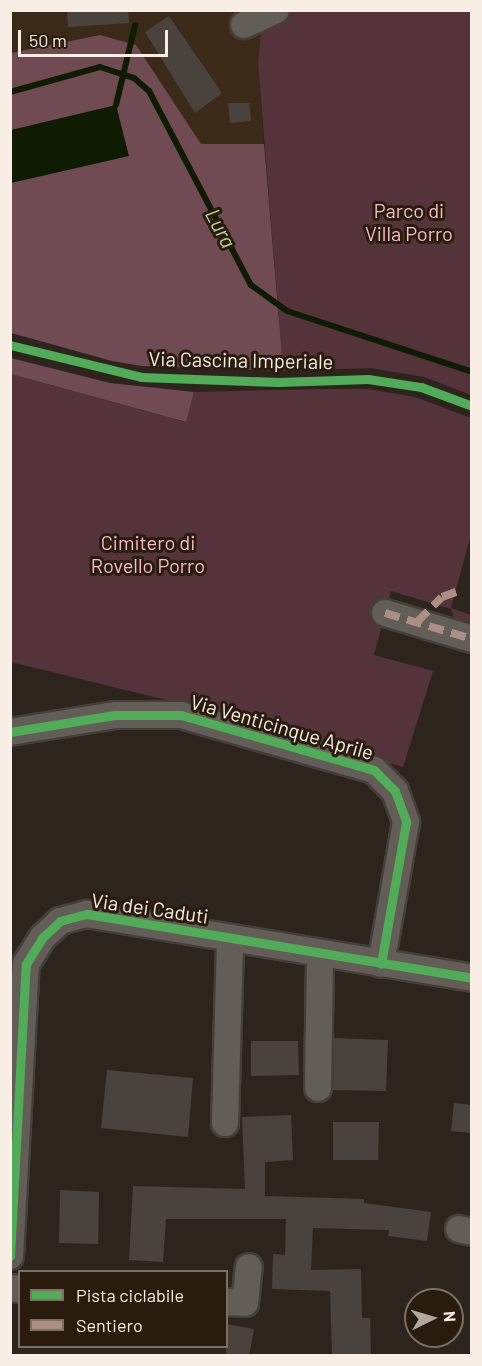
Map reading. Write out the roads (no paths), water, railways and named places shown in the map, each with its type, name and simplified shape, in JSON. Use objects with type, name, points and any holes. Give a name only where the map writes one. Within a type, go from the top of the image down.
[{"type":"street","points":[[244,26],[276,10]]},
{"type":"street","points":[[385,613],[471,639]]},
{"type":"street","name":"Via Venticinque Aprile","points":[[10,732],[156,707],[374,770],[385,779],[399,799],[405,822],[381,964]]},
{"type":"street","name":"Via dei Caduti","points":[[10,1256],[26,964],[42,938],[60,921],[87,914],[471,978]]},
{"type":"street","points":[[225,1123],[230,939]]},
{"type":"street","points":[[318,1088],[320,954]]},
{"type":"street","points":[[228,1302],[245,1303],[249,1267]]},
{"type":"waterway","points":[[116,105],[135,25]]},
{"type":"waterway","name":"Lura","points":[[10,92],[100,67],[134,78],[149,91],[251,285],[287,311],[472,372]]},
{"type":"park label","name":"Parco di Villa Porro","points":[[409,222]]},
{"type":"park label","name":"Cimitero di Rovello Porro","points":[[148,554]]}]
